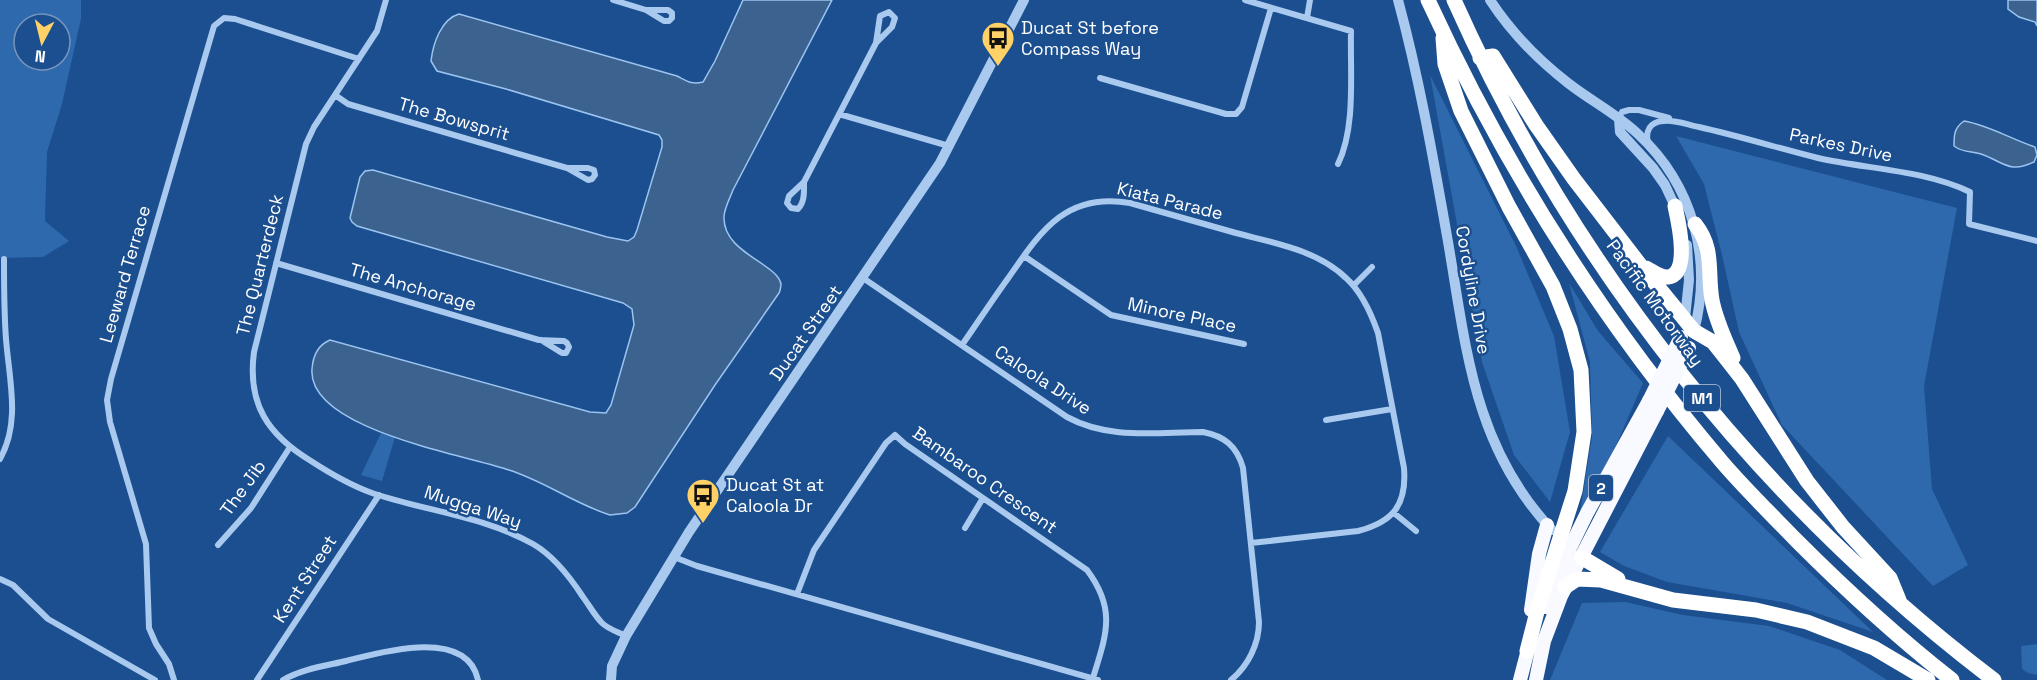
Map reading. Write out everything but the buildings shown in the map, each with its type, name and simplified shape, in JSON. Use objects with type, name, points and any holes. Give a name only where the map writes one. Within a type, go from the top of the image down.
[{"type":"highway","name":"M1","points":[[1428,0],[1485,116],[1543,218],[1576,271],[1639,360],[1723,463],[1769,512],[1843,586],[1926,660],[1952,680]]},
{"type":"highway","name":"Pacific Motorway","points":[[1454,0],[1480,58],[1548,180],[1600,263],[1655,341],[1756,462],[1831,539],[1901,604],[1994,680]]},
{"type":"highway","points":[[1443,32],[1444,64],[1461,111],[1509,207],[1553,286],[1570,329],[1581,369],[1584,432],[1575,491],[1570,548],[1539,604],[1520,680]]},
{"type":"highway","points":[[1480,58],[1494,56],[1536,125],[1641,266],[1687,333],[1716,346],[1742,379],[1808,482],[1843,527],[1890,578],[1901,604]]},
{"type":"highway","points":[[1641,266],[1665,277],[1677,272],[1681,257],[1681,243],[1675,206]]},
{"type":"highway","points":[[1695,224],[1708,250],[1712,296],[1719,324],[1742,379]]},
{"type":"highway","name":"2","points":[[1536,680],[1544,641],[1565,587],[1570,548],[1653,406],[1687,333]]},
{"type":"highway","points":[[1527,651],[1529,619],[1539,554],[1547,525]]},
{"type":"highway","points":[[1570,548],[1611,575],[1650,595]]},
{"type":"highway","points":[[1565,587],[1572,581],[1583,578],[1600,580],[1650,595],[1756,610],[1807,621],[1874,648],[1928,680]]},
{"type":"street","name":"The Quarterdeck","points":[[379,495],[341,479],[290,447],[272,429],[261,412],[252,376],[254,352],[306,144],[312,129],[376,31],[386,0]]},
{"type":"street","points":[[613,0],[646,10]]},
{"type":"street","name":"Ducat Street","points":[[611,680],[612,666],[626,636],[706,506],[932,176],[1024,0]]},
{"type":"street","points":[[1245,0],[1351,31],[1349,111],[1345,149],[1338,164]]},
{"type":"street","points":[[1307,18],[1310,0]]},
{"type":"street","name":"Cordyline Drive","points":[[1398,0],[1425,121],[1459,310],[1477,395],[1485,421],[1498,454],[1532,507],[1570,548]]},
{"type":"street","points":[[1490,0],[1506,23],[1535,55],[1648,144],[1676,180],[1695,224],[1701,253],[1701,297],[1687,333]]},
{"type":"street","points":[[1100,78],[1226,114],[1236,114],[1242,107],[1271,8]]},
{"type":"street","points":[[804,182],[876,43],[894,23],[895,18],[889,12],[880,16],[876,43]]},
{"type":"street","name":"Leeward Terrace","points":[[174,680],[169,664],[149,628],[146,544],[110,422],[107,400],[114,368],[191,102],[214,26],[224,18],[236,19],[359,59]]},
{"type":"street","name":"The Bowsprit","points":[[335,95],[348,104],[567,168]]},
{"type":"street","name":"Parkes Drive","points":[[1619,119],[1622,112],[1636,110],[1820,158],[1923,177],[1970,192],[1969,224],[2037,241]]},
{"type":"street","points":[[839,114],[949,146]]},
{"type":"street","points":[[1619,119],[1621,134],[1653,168],[1665,185],[1684,230],[1689,267],[1687,333]]},
{"type":"street","name":"Parkes Drive","points":[[1648,144],[1647,131],[1656,122],[1668,121],[1702,128]]},
{"type":"street","name":"Kiata Parade","points":[[962,345],[1040,233],[1061,216],[1088,204],[1118,201],[1310,254],[1345,276],[1353,285],[1370,313],[1378,333],[1405,477],[1401,499],[1394,513]]},
{"type":"street","name":"Minore Place","points":[[1024,256],[1111,315],[1244,344]]},
{"type":"street","points":[[0,459],[10,437],[12,399],[6,337],[4,259]]},
{"type":"street","name":"The Anchorage","points":[[276,263],[541,340]]},
{"type":"street","points":[[1353,285],[1372,267]]},
{"type":"street","name":"Caloola Drive","points":[[863,278],[1081,425],[1109,432],[1203,432],[1229,442],[1239,454],[1243,468],[1259,628],[1250,658],[1231,680]]},
{"type":"street","points":[[1326,420],[1392,409]]},
{"type":"street","name":"Bambaroo Crescent","points":[[797,594],[814,550],[886,443],[894,435],[1087,570],[1099,588],[1106,608],[1107,629],[1096,679]]},
{"type":"street","name":"The Jib","points":[[218,544],[251,508],[290,447]]},
{"type":"street","name":"Mugga Way","points":[[379,495],[492,526],[530,542],[552,558],[580,591],[600,621],[626,636]]},
{"type":"street","name":"Kent Street","points":[[257,680],[379,495]]},
{"type":"street","points":[[965,528],[983,498]]},
{"type":"street","points":[[1251,543],[1358,531],[1379,524],[1394,513],[1416,531]]},
{"type":"street","points":[[674,557],[697,567],[1096,679]]},
{"type":"street","points":[[0,579],[13,585],[48,619],[155,680]]},
{"type":"street","points":[[283,680],[302,671],[389,650],[418,647],[451,651],[467,658],[476,668],[478,680]]},
{"type":"shaded area","points":[[0,0],[81,0],[81,19],[72,59],[72,12],[12,12],[12,72],[69,72],[47,152],[45,221],[69,241],[43,257],[0,258]]},
{"type":"shaded area","points":[[743,0],[832,0],[733,190],[724,214],[726,229],[732,240],[777,277],[781,284],[780,290],[635,507],[627,513],[610,515],[522,475],[392,436],[334,408],[317,390],[312,369],[317,351],[330,340],[590,412],[606,413],[611,405],[634,325],[632,309],[623,303],[357,226],[350,218],[360,177],[365,171],[373,170],[628,241],[634,237],[637,230],[662,147],[659,135],[506,89],[437,71],[431,61],[439,33],[447,21],[459,14],[677,76],[689,82],[699,83],[703,82],[715,61]]},
{"type":"shaded area","points":[[2008,0],[2037,0],[2037,26],[2035,22],[2019,17],[2008,9]]},
{"type":"shaded area","points":[[1430,75],[1516,246],[1554,336],[1570,432],[1550,502],[1514,455],[1482,362]]},
{"type":"shaded area","points":[[1964,121],[2035,147],[2037,155],[2034,162],[2012,167],[1981,154],[1957,148],[1954,146],[1955,132]]},
{"type":"shaded area","points":[[1676,136],[1957,208],[1924,386],[1932,489],[1968,565],[1933,586],[1782,425],[1739,332],[1704,184]]},
{"type":"shaded area","points":[[1569,283],[1598,331],[1643,383],[1587,513],[1580,513],[1592,437],[1590,362]]},
{"type":"shaded area","points":[[381,433],[395,437],[382,481],[361,475]]},
{"type":"shaded area","points":[[1668,436],[1873,632],[1787,603],[1667,582],[1624,566],[1600,552]]},
{"type":"shaded area","points":[[1625,602],[1683,615],[1769,626],[1840,650],[1887,680],[1550,680],[1582,603]]},
{"type":"shaded area","points":[[2037,644],[2037,675],[2022,669],[2021,646]]},
{"type":"place","name":"Ducat St before Compass Way","points":[[998,67]]},
{"type":"place","name":"Ducat St at Caloola Dr","points":[[703,524]]}]
